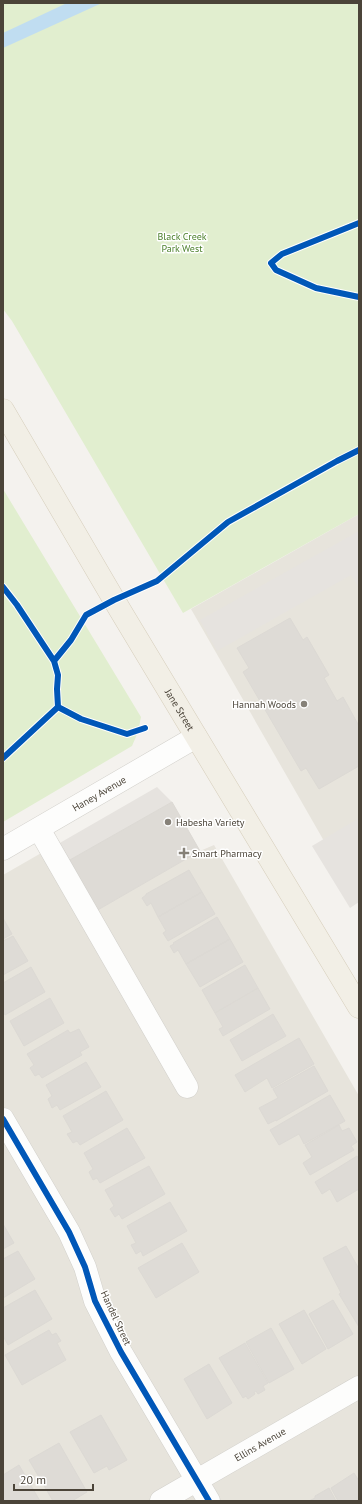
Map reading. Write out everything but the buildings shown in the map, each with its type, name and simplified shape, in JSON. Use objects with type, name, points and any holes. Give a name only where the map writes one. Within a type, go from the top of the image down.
[{"type":"main road","name":"Jane Street","points":[[3,410],[114,600],[359,1007]]},
{"type":"street","name":"Haney Avenue","points":[[3,849],[196,737]]},
{"type":"street","points":[[39,829],[187,1086]]},
{"type":"street","name":"Handel Street","points":[[3,1119],[69,1232],[85,1267],[95,1301],[121,1352],[198,1480],[209,1501]]},
{"type":"street","name":"Ellins Avenue","points":[[161,1501],[359,1387]]},
{"type":"shaded area","points":[[359,514],[359,902],[191,609]]},
{"type":"shaded area","points":[[359,531],[359,588],[351,575],[217,651],[200,620]]},
{"type":"shaded area","points":[[157,787],[172,802],[68,861],[58,844]]},
{"type":"shaded area","points":[[359,818],[359,902],[350,908],[312,846]]},
{"type":"shaded area","points":[[214,845],[359,1096],[359,1501],[3,1501],[3,875],[43,852],[96,911],[200,851]]},
{"type":"green space","name":"Black Creek Park West","points":[[3,3],[359,3],[359,514],[183,613],[12,321],[3,309]]},
{"type":"green space","points":[[3,489],[141,717],[138,732],[132,746],[3,822]]},
{"type":"water","points":[[67,3],[102,3],[3,48],[3,33]]},
{"type":"cycle path","points":[[359,223],[282,254],[271,263],[276,270],[316,288],[359,297]]},
{"type":"cycle path","points":[[54,661],[71,640],[86,615],[114,600],[157,581],[228,522],[359,450]]},
{"type":"cycle path","points":[[3,587],[17,605],[54,661],[58,675],[58,707],[81,719],[127,734],[145,728]]},
{"type":"cycle path","points":[[3,758],[58,707]]},
{"type":"cycle path","points":[[3,1119],[69,1232],[85,1267],[95,1301],[121,1352],[209,1501]]},
{"type":"place","name":"Hannah Woods","points":[[304,704]]},
{"type":"place","name":"Habesha Variety","points":[[168,822]]},
{"type":"place","name":"Smart Pharmacy","points":[[184,853]]}]
